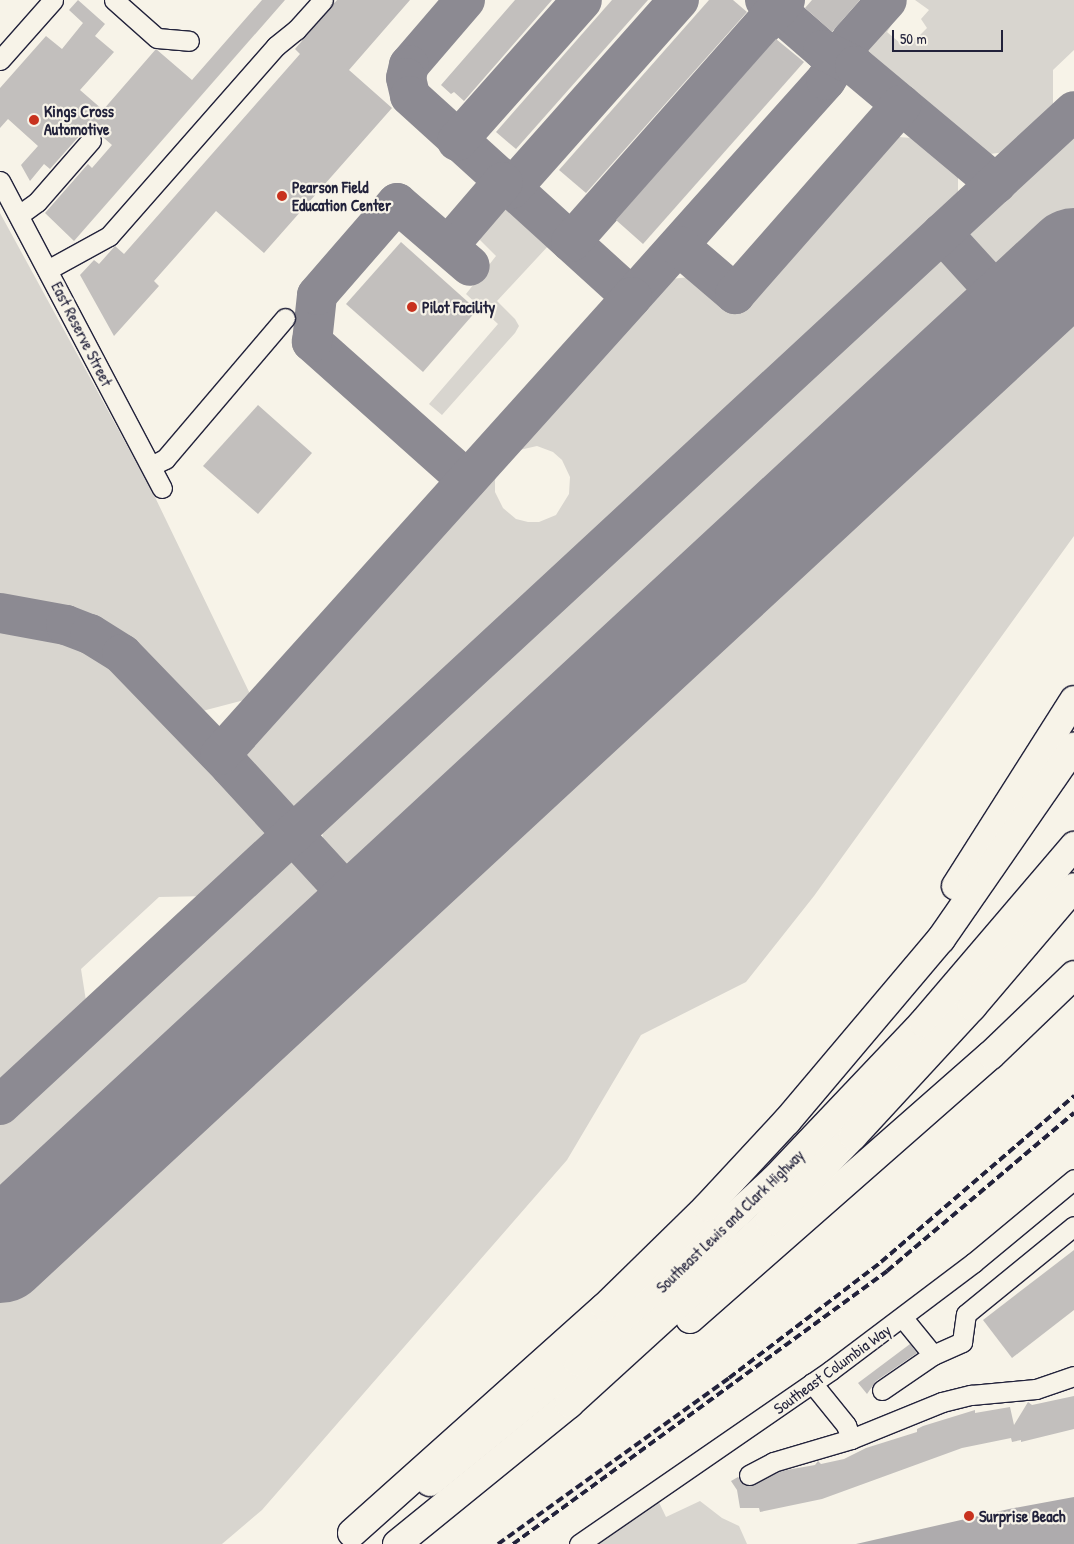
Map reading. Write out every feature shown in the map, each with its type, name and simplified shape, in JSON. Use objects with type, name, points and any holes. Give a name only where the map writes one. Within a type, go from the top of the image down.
[{"type":"highway","points":[[835,1066],[903,970],[1074,700]]},
{"type":"highway","points":[[345,1539],[605,1307],[707,1207],[835,1066],[941,939],[1074,747]]},
{"type":"highway","name":"Southeast Lewis and Clark Highway","points":[[345,1539],[463,1458],[564,1374],[697,1254],[800,1153],[893,1056],[994,943],[1074,846]]},
{"type":"highway","name":"Southeast Lewis and Clark Highway","points":[[397,1544],[476,1482],[654,1330],[770,1221],[972,1007],[1074,888]]},
{"type":"highway","points":[[476,1482],[665,1341],[991,1056],[1074,975]]},
{"type":"street","points":[[0,60],[53,0]]},
{"type":"street","points":[[114,0],[157,38],[189,41]]},
{"type":"street","points":[[49,270],[109,236],[276,46],[323,0]]},
{"type":"street","points":[[19,215],[37,202],[91,140]]},
{"type":"street","name":"East Reserve Street","points":[[0,181],[49,270],[162,488]]},
{"type":"street","points":[[150,466],[165,459],[285,318]]},
{"type":"street","name":"Southeast Columbia Way","points":[[579,1544],[812,1383],[902,1317],[1074,1179]]},
{"type":"street","points":[[882,1390],[933,1355],[962,1342],[966,1314],[1074,1226]]},
{"type":"street","points":[[902,1317],[933,1355]]},
{"type":"street","points":[[750,1475],[773,1462],[851,1439],[942,1402],[971,1395],[1036,1389],[1074,1376]]},
{"type":"street","points":[[812,1383],[846,1425],[851,1439]]},
{"type":"shaded area","points":[[915,0],[1074,0],[1074,50],[1053,70],[1053,116],[1013,151],[990,154],[983,152],[862,54],[859,46],[862,38],[884,16],[894,21],[887,32],[900,43],[908,35],[916,39],[927,28],[921,19],[929,10]]},
{"type":"shaded area","points":[[1074,125],[1074,231],[1012,288],[985,266],[966,238],[964,231]]},
{"type":"shaded area","points":[[899,137],[923,139],[952,164],[958,175],[958,195],[943,217],[304,809],[293,812],[282,808],[242,766],[238,753],[244,742],[652,292],[670,279],[691,277],[707,286],[735,311],[877,151]],"holes":[[[537,446],[553,452],[562,460],[570,477],[569,494],[556,515],[539,522],[516,519],[503,508],[495,492],[495,480],[501,463],[515,451]]]},
{"type":"shaded area","points":[[502,206],[509,208],[550,244],[497,301],[515,319],[519,326],[515,333],[442,415],[429,404],[498,324],[466,294],[496,256],[478,238],[476,230],[494,207]]},
{"type":"shaded area","points":[[0,213],[153,493],[252,698],[168,720],[272,835],[267,844],[210,896],[159,897],[81,969],[86,1001],[84,1013],[0,1092]]},
{"type":"shaded area","points":[[941,254],[971,278],[991,307],[380,873],[345,870],[330,859],[324,848],[322,831],[334,810],[913,274]]},
{"type":"shaded area","points":[[1074,287],[1074,536],[814,896],[746,982],[641,1035],[567,1160],[262,1510],[222,1544],[0,1544],[0,1280]]},
{"type":"shaded area","points":[[292,861],[306,864],[321,878],[324,906],[320,928],[0,1225],[0,1119],[266,872],[276,865]]},
{"type":"shaded area","points":[[654,1492],[666,1517],[700,1501],[722,1518],[739,1526],[747,1544],[579,1544]]},
{"type":"shaded area","points":[[1074,1497],[1074,1544],[856,1544],[1009,1509]]},
{"type":"building","points":[[78,0],[105,24],[95,36],[114,52],[80,90],[103,110],[156,49],[192,80],[262,0],[285,0],[74,241],[45,213],[88,164],[92,168],[112,145],[89,125],[50,169],[44,164],[30,181],[21,165],[38,146],[8,119],[0,128],[0,88],[46,36],[62,49],[83,23],[69,10]]},
{"type":"building","points":[[337,0],[410,0],[349,70],[392,108],[264,253],[216,211],[154,281],[159,286],[114,336],[80,275],[94,260],[99,264],[115,246],[124,254],[300,54],[295,49]]},
{"type":"building","points":[[515,0],[552,0],[464,101],[454,92],[451,94],[441,85]]},
{"type":"building","points":[[612,0],[648,0],[516,149],[496,132]]},
{"type":"building","points":[[709,0],[733,0],[747,12],[586,193],[559,170]]},
{"type":"building","points":[[812,0],[860,0],[832,32],[805,8]]},
{"type":"building","points":[[776,39],[804,62],[643,244],[616,220]]},
{"type":"building","name":"Pilot Facility","points":[[401,242],[477,310],[423,372],[346,304]]},
{"type":"building","points":[[258,405],[312,453],[258,514],[203,466]]},
{"type":"building","points":[[1074,1250],[1074,1310],[1012,1358],[983,1320]]},
{"type":"building","points":[[910,1344],[917,1353],[876,1381],[867,1394],[858,1383]]},
{"type":"building","points":[[1074,1396],[1074,1429],[1021,1442],[1021,1440],[1012,1442],[1011,1438],[962,1448],[822,1499],[760,1512],[759,1508],[740,1508],[737,1490],[731,1481],[738,1477],[744,1485],[754,1485],[781,1471],[815,1465],[818,1461],[821,1464],[844,1459],[866,1448],[917,1432],[917,1429],[923,1426],[975,1410],[975,1413],[1010,1407],[1014,1425],[1028,1402],[1032,1405]]},
{"type":"taxiway","points":[[465,0],[409,65],[406,78],[410,96],[632,297],[826,80],[852,39],[887,0]]},
{"type":"taxiway","points":[[457,141],[582,0]]},
{"type":"taxiway","points":[[511,189],[679,0]]},
{"type":"taxiway","points":[[765,0],[823,50],[855,66],[996,184]]},
{"type":"taxiway","points":[[571,242],[785,0]]},
{"type":"taxiway","points":[[679,246],[735,294],[901,105]]},
{"type":"taxiway","points":[[0,1105],[1074,111]]},
{"type":"taxiway","points":[[448,246],[503,182]]},
{"type":"taxiway","points":[[467,480],[312,342],[317,295],[397,203],[470,266]]},
{"type":"taxiway","points":[[942,233],[1005,302],[1006,315],[1001,325]]},
{"type":"taxiway","points":[[220,755],[632,297]]},
{"type":"taxiway","points":[[0,613],[66,625],[90,634],[122,654],[230,766],[366,914]]},
{"type":"runway","points":[[0,1253],[1074,258]]},
{"type":"railway","points":[[498,1544],[729,1378],[881,1262],[1074,1096]]},
{"type":"railway","points":[[513,1544],[887,1271],[1074,1113]]},
{"type":"place","name":"Kings Cross Automotive","points":[[34,120]]},
{"type":"place","name":"Pearson Field Education Center","points":[[282,196]]},
{"type":"place","name":"Pilot Facility","points":[[412,307]]},
{"type":"place","name":"Surprise Beach","points":[[969,1516]]}]
